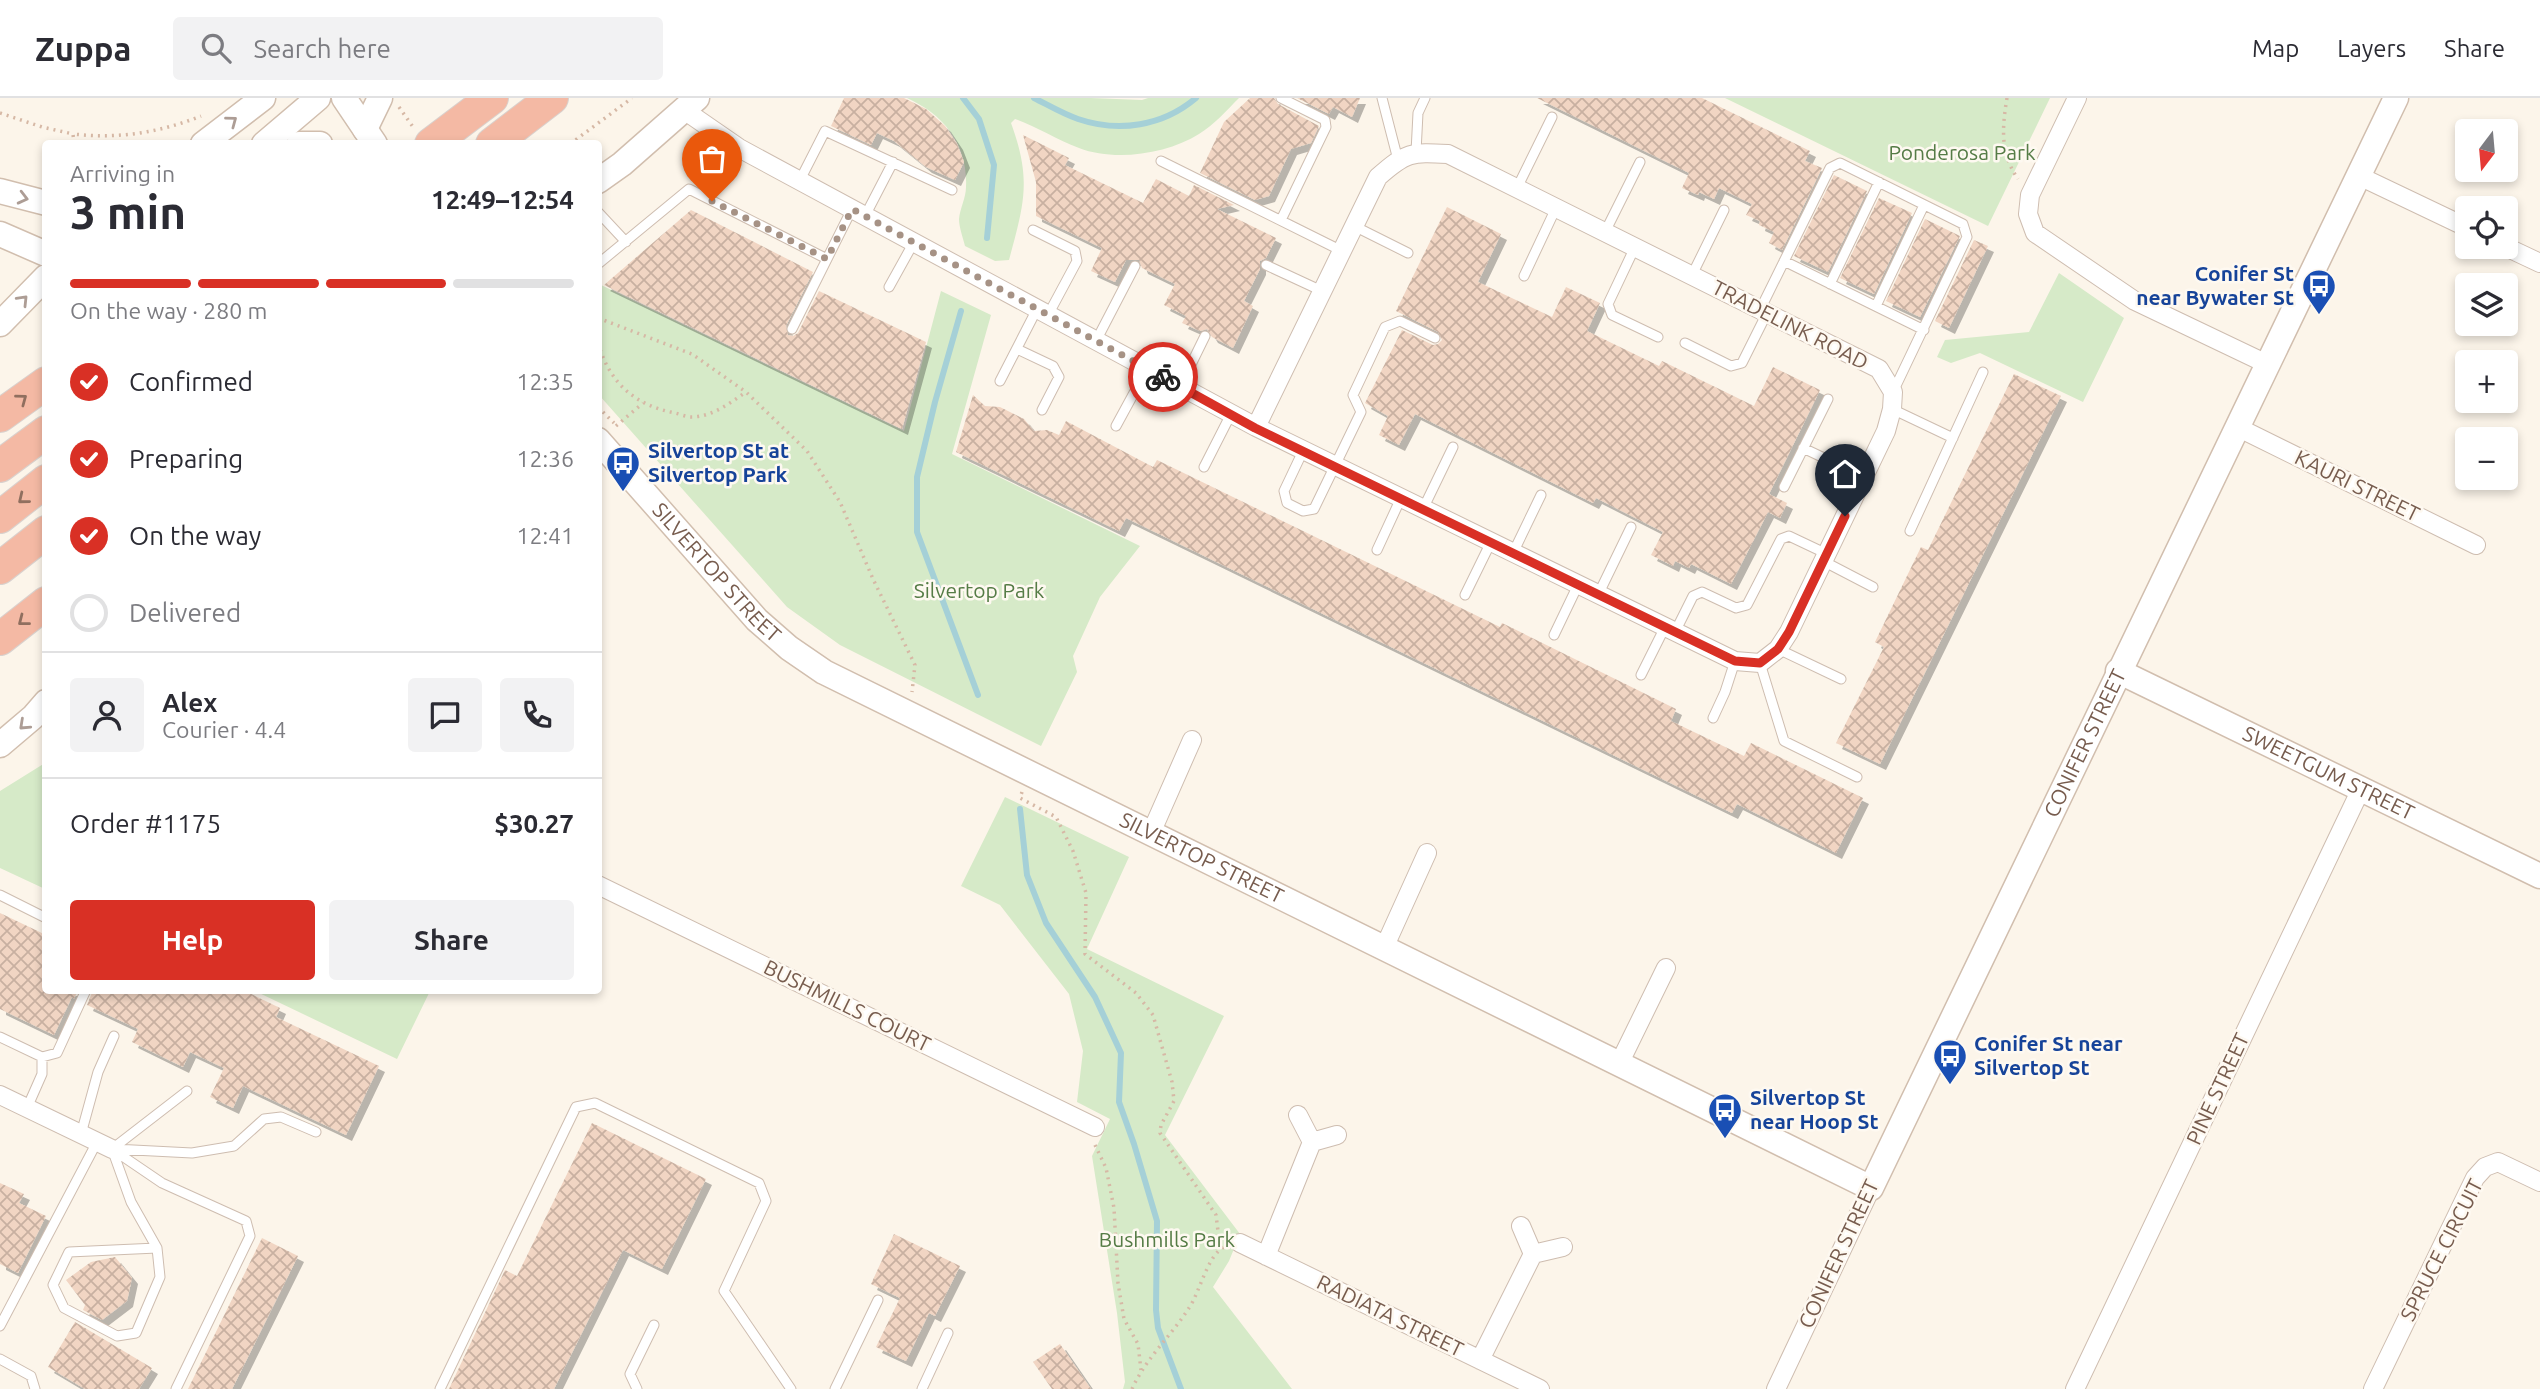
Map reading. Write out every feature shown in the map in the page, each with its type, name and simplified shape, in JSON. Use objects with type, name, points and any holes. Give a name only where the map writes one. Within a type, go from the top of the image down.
[{"type":"highway","points":[[430,138],[492,98]]},
{"type":"highway","points":[[499,140],[552,98]]},
{"type":"highway","points":[[0,416],[42,386]]},
{"type":"highway","points":[[0,467],[42,435]]},
{"type":"highway","points":[[0,517],[42,484]]},
{"type":"highway","points":[[0,568],[42,535]]},
{"type":"highway","points":[[0,639],[42,606]]},
{"type":"street","points":[[207,140],[262,98]]},
{"type":"street","points":[[269,140],[318,98]]},
{"type":"street","points":[[344,98],[370,136],[388,99]]},
{"type":"street","points":[[2077,98],[2030,195],[2028,214],[2035,233],[2135,301],[2267,364]]},
{"type":"street","name":"CONIFER STREET","points":[[1776,1389],[2118,671],[2239,428],[2267,364],[2396,98]]},
{"type":"street","points":[[602,178],[691,104],[739,148],[1255,428],[1735,661],[1760,663],[1778,649],[1789,632],[1886,431],[1893,400]]},
{"type":"street","name":"TRADELINK ROAD","points":[[1255,428],[1378,177],[1398,160],[1416,152],[1448,154],[1879,369],[1893,400]]},
{"type":"street","points":[[2359,176],[2455,222]]},
{"type":"street","points":[[0,191],[42,202]]},
{"type":"street","points":[[0,234],[42,252]]},
{"type":"street","points":[[2518,253],[2540,263]]},
{"type":"street","points":[[0,324],[42,281]]},
{"type":"street","name":"KAURI STREET","points":[[2239,428],[2476,545]]},
{"type":"street","name":"SILVERTOP STREET","points":[[602,445],[757,620],[824,672],[1871,1188]]},
{"type":"street","name":"SWEETGUM STREET","points":[[2118,671],[2540,876]]},
{"type":"street","points":[[0,745],[42,707]]},
{"type":"street","points":[[1151,834],[1192,740]]},
{"type":"street","name":"PINE STREET","points":[[2075,1389],[2361,789]]},
{"type":"street","points":[[1384,948],[1427,853]]},
{"type":"street","name":"BUSHMILLS COURT","points":[[602,887],[1095,1127]]},
{"type":"street","points":[[1619,1064],[1666,968]]},
{"type":"street","points":[[0,1095],[96,1142]]},
{"type":"street","points":[[1266,1255],[1312,1142],[1298,1115]]},
{"type":"street","points":[[1312,1142],[1338,1135]]},
{"type":"street","name":"SPRUCE CIRCUIT","points":[[2373,1389],[2475,1178],[2485,1167],[2498,1161],[2540,1182]]},
{"type":"street","points":[[1480,1360],[1533,1254],[1521,1226]]},
{"type":"street","name":"RADIATA STREET","points":[[1240,1243],[1539,1389]]},
{"type":"street","points":[[1533,1254],[1563,1247]]},
{"type":"lane","points":[[1281,98],[1325,120],[1326,127],[1281,220]]},
{"type":"lane","points":[[1382,98],[1398,160]]},
{"type":"lane","points":[[1416,152],[1418,113],[1425,98]]},
{"type":"lane","points":[[1517,188],[1552,117]]},
{"type":"lane","points":[[800,180],[825,131],[952,190]]},
{"type":"lane","points":[[1161,161],[1342,251]]},
{"type":"lane","points":[[792,329],[827,259],[892,162]]},
{"type":"lane","points":[[1605,232],[1640,162]]},
{"type":"lane","points":[[1685,343],[1731,366],[1742,363],[1784,261],[1829,168],[1840,163],[1963,224],[1967,237],[1893,400],[1953,438]]},
{"type":"lane","points":[[1830,284],[1879,183]]},
{"type":"lane","points":[[602,261],[689,189],[827,259]]},
{"type":"lane","points":[[1876,306],[1924,205]]},
{"type":"lane","points":[[1524,276],[1556,208]]},
{"type":"lane","points":[[1692,275],[1724,210]]},
{"type":"lane","points":[[602,216],[626,242]]},
{"type":"lane","points":[[1354,226],[1408,253]]},
{"type":"lane","points":[[1000,381],[1017,349],[1077,261],[1075,251],[1033,230]]},
{"type":"lane","points":[[889,287],[914,242]]},
{"type":"lane","points":[[1635,247],[1608,304],[1612,315],[1658,337]]},
{"type":"lane","points":[[1784,261],[1924,330]]},
{"type":"lane","points":[[1266,265],[1322,291]]},
{"type":"lane","points":[[1097,341],[1135,266]]},
{"type":"lane","points":[[1303,451],[1284,491],[1287,503],[1303,511],[1314,509],[1361,412],[1353,395],[1385,327],[1400,321],[1435,338]]},
{"type":"lane","points":[[1180,387],[1205,336]]},
{"type":"lane","points":[[1017,349],[1053,366],[1059,377],[1042,410]]},
{"type":"lane","points":[[1116,426],[1147,369]]},
{"type":"lane","points":[[1910,531],[1983,372]]},
{"type":"lane","points":[[1784,487],[1828,399]]},
{"type":"lane","points":[[1204,467],[1231,414]]},
{"type":"lane","points":[[1423,509],[1453,447]]},
{"type":"lane","points":[[1804,448],[1864,477]]},
{"type":"lane","points":[[1513,553],[1541,495]]},
{"type":"lane","points":[[1377,550],[1401,498]]},
{"type":"lane","points":[[1598,595],[1631,527]]},
{"type":"lane","points":[[1641,675],[1693,596],[1702,592],[1736,608],[1747,605],[1781,539],[1789,536],[1873,587]]},
{"type":"lane","points":[[1465,595],[1490,542]]},
{"type":"lane","points":[[1554,635],[1578,585]]},
{"type":"lane","points":[[1778,649],[1841,679]]},
{"type":"lane","points":[[1713,718],[1726,692],[1735,661]]},
{"type":"lane","points":[[1760,663],[1784,741],[1857,777]]},
{"type":"lane","points":[[0,895],[42,916]]},
{"type":"lane","points":[[0,1037],[42,1057],[57,1053],[84,994]]},
{"type":"lane","points":[[0,1326],[96,1142],[98,1072],[114,1037]]},
{"type":"lane","points":[[27,1108],[42,1074],[42,1057]]},
{"type":"lane","points":[[96,1142],[187,1091]]},
{"type":"lane","points":[[440,1389],[576,1107],[594,1103],[759,1182],[766,1201],[724,1291],[791,1389]]},
{"type":"lane","points":[[96,1142],[192,1153],[233,1146],[264,1119],[281,1117],[316,1132]]},
{"type":"lane","points":[[96,1142],[156,1248],[160,1277],[136,1332],[117,1336],[64,1308],[53,1285],[69,1252],[156,1248]]},
{"type":"lane","points":[[96,1142],[162,1183],[246,1221],[250,1236],[176,1389]]},
{"type":"lane","points":[[835,1389],[878,1300]]},
{"type":"lane","points":[[637,1389],[630,1374],[654,1325]]},
{"type":"lane","points":[[922,1389],[948,1333]]},
{"type":"lane","points":[[0,1359],[31,1376],[35,1389]]},
{"type":"path","points":[[575,140],[632,98]]},
{"type":"path","points":[[2007,98],[2002,138],[2009,166],[2030,195]]},
{"type":"path","points":[[388,99],[430,138]]},
{"type":"path","points":[[0,113],[42,127],[99,137],[156,131],[203,115]]},
{"type":"path","points":[[73,134],[74,140]]},
{"type":"path","points":[[602,353],[610,373],[629,394],[652,408],[692,417],[719,410],[746,392]]},
{"type":"path","points":[[602,411],[616,426],[642,403]]},
{"type":"path","points":[[901,686],[912,692]]},
{"type":"path","points":[[1095,1127],[1095,1146],[1107,1168],[1115,1208],[1118,1283],[1124,1318],[1138,1344],[1141,1370]]},
{"type":"path","points":[[1132,1389],[1141,1370],[1190,1307],[1214,1257],[1220,1249],[1240,1243]]},
{"type":"green space","points":[[907,98],[1239,98],[1199,134],[1172,147],[1140,154],[1108,155],[1093,152],[1071,145],[1015,119],[1011,123],[1018,143],[1024,177],[1022,207],[1009,260],[995,261],[965,246],[959,219],[966,191],[966,172],[958,144],[942,122]]},
{"type":"green space","name":"Ponderosa Park","points":[[1725,98],[2050,98],[1988,226]]},
{"type":"green space","points":[[2059,273],[2124,318],[2083,402],[1980,353],[1951,363],[1937,357],[1945,340],[2029,332]]},
{"type":"green space","name":"Silvertop Park","points":[[602,285],[904,431],[941,291],[991,315],[952,454],[1140,546],[1100,597],[1073,656],[1077,672],[1041,746],[840,645],[787,607],[602,398]]},
{"type":"green space","points":[[42,765],[42,888],[0,868],[0,791]]},
{"type":"green space","name":"Bushmills Park","points":[[1005,797],[1129,857],[1087,949],[1224,1016],[1165,1135],[1240,1234],[1229,1261],[1213,1287],[1292,1389],[1123,1389],[1125,1382],[1117,1313],[1092,1156],[1110,1119],[1077,1102],[1083,1051],[1069,994],[1000,905],[961,886]]},
{"type":"green space","points":[[261,994],[428,994],[397,1059]]},
{"type":"building","points":[[844,98],[904,98],[926,109],[945,126],[957,144],[964,162],[955,180],[926,167],[894,141],[877,133],[871,145],[831,126]]},
{"type":"building","points":[[1250,98],[1274,98],[1278,104],[1319,126],[1311,143],[1291,149],[1269,196],[1255,200],[1200,173],[1224,122]]},
{"type":"building","points":[[1297,98],[1360,98],[1352,117],[1333,107],[1329,114]]},
{"type":"building","points":[[1537,98],[1702,98],[1810,151],[1805,161],[1822,168],[1782,250],[1769,243],[1774,232],[1759,225],[1760,221],[1746,215],[1752,204],[1719,188],[1714,199],[1682,188],[1689,173]]},
{"type":"building","points":[[1023,135],[1069,158],[1065,165],[1143,203],[1156,179],[1189,196],[1194,185],[1234,205],[1217,209],[1276,238],[1266,258],[1260,261],[1260,269],[1244,301],[1253,306],[1233,348],[1212,337],[1207,329],[1200,331],[1182,323],[1186,316],[1164,305],[1175,284],[1142,268],[1139,260],[1126,260],[1115,282],[1091,271],[1102,248],[1036,216],[1036,182]]},
{"type":"building","points":[[1834,175],[1867,191],[1828,272],[1794,256]]},
{"type":"building","points":[[1879,198],[1912,213],[1874,294],[1840,278]]},
{"type":"building","points":[[1447,207],[1501,234],[1478,282],[1552,317],[1566,287],[1600,303],[1587,331],[1659,366],[1662,361],[1754,406],[1773,367],[1820,390],[1769,494],[1787,503],[1780,518],[1768,512],[1731,584],[1691,564],[1689,568],[1675,561],[1673,566],[1651,555],[1663,532],[1596,498],[1593,503],[1415,414],[1399,445],[1379,435],[1388,416],[1365,403],[1402,330],[1433,345],[1442,340],[1438,332],[1396,311]]},
{"type":"building","points":[[691,210],[813,272],[786,326],[788,335],[798,333],[819,291],[926,342],[902,429],[604,285]]},
{"type":"building","points":[[1925,219],[1960,236],[1920,317],[1886,301]]},
{"type":"building","points":[[1974,240],[1988,246],[1949,328],[1935,321]]},
{"type":"building","points":[[2014,374],[2061,396],[1880,764],[1836,743],[1884,647],[1875,642],[1921,547],[1928,550]]},
{"type":"building","points":[[973,395],[985,406],[1000,407],[1024,419],[1034,431],[1047,430],[1059,435],[1066,421],[1153,467],[1157,460],[1500,627],[1502,623],[1676,709],[1671,721],[1744,756],[1751,743],[1863,798],[1836,853],[1737,804],[1732,813],[1126,518],[1119,531],[956,452]]},
{"type":"building","points":[[0,913],[42,933],[42,994],[76,994],[74,999],[72,997],[54,1035],[0,1009]]},
{"type":"building","points":[[91,994],[251,994],[280,1008],[276,1017],[379,1066],[346,1135],[243,1086],[233,1108],[210,1097],[224,1068],[190,1052],[183,1067],[132,1042],[138,1029],[87,1005]]},
{"type":"building","points":[[592,1123],[706,1179],[662,1269],[623,1250],[554,1389],[449,1389],[505,1270],[517,1276]]},
{"type":"building","points":[[0,1183],[24,1194],[19,1203],[46,1216],[18,1273],[0,1264]]},
{"type":"building","points":[[894,1234],[960,1266],[935,1316],[929,1313],[906,1361],[876,1347],[900,1298],[871,1284]]},
{"type":"building","points":[[262,1238],[298,1256],[232,1389],[188,1389]]},
{"type":"building","points":[[115,1257],[132,1278],[127,1301],[102,1320],[83,1310],[85,1305],[66,1280],[91,1262]]},
{"type":"building","points":[[75,1322],[152,1368],[139,1389],[85,1389],[48,1367]]},
{"type":"building","points":[[1060,1344],[1091,1389],[1052,1389],[1033,1362]]},
{"type":"waterway","points":[[963,98],[979,119],[994,165],[987,238]]},
{"type":"waterway","points":[[1034,98],[1078,119],[1109,126],[1155,121],[1183,108],[1196,98]]},
{"type":"waterway","points":[[961,311],[917,477],[917,532],[978,695]]},
{"type":"waterway","points":[[1020,809],[1027,875],[1046,923],[1095,997],[1121,1053],[1119,1102],[1157,1221],[1158,1328],[1181,1389]]},
{"type":"way so far","points":[[712,201],[827,259],[852,209],[1163,377]]},
{"type":"place","name":"Conifer St near Bywater St","points":[[2319,316]]},
{"type":"place","name":"Silvertop St at Silvertop Park","points":[[623,493]]},
{"type":"place","name":"Conifer St near Silvertop St","points":[[1950,1086]]},
{"type":"place","name":"Silvertop St near Hoop St","points":[[1725,1140]]},
{"type":"route","points":[[1163,377],[1255,428],[1735,661],[1760,663],[1778,649],[1789,632],[1845,516]]}]
